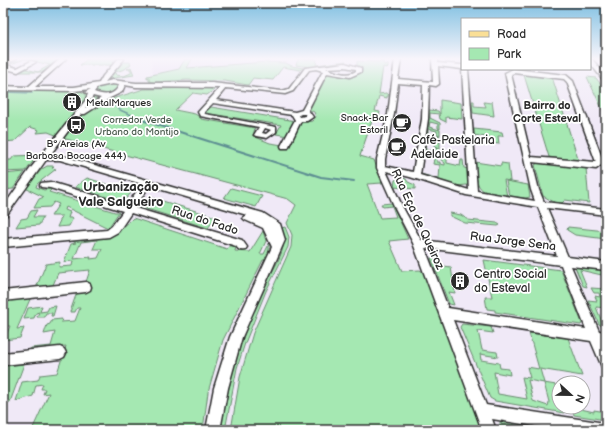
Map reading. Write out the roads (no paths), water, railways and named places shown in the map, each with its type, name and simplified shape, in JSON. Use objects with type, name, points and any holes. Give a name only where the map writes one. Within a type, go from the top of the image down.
[{"type":"street","points":[[30,88],[40,79]]},
{"type":"street","points":[[3,214],[14,197],[103,79]]},
{"type":"street","points":[[3,88],[74,89],[116,82],[122,85],[148,86],[183,84],[225,86],[283,93],[291,90],[299,79]]},
{"type":"street","points":[[285,146],[298,117],[304,112],[321,79]]},
{"type":"street","points":[[396,81],[434,84],[437,82],[437,79]]},
{"type":"street","points":[[466,79],[473,193]]},
{"type":"street","points":[[509,79],[540,205],[563,260],[600,337],[606,363]]},
{"type":"street","points":[[528,159],[596,166],[600,163],[569,79]]},
{"type":"street","name":"Rua Eça de Queiroz","points":[[396,81],[391,114],[380,159],[380,168],[418,243],[489,430]]},
{"type":"street","points":[[416,177],[425,119],[426,84]]},
{"type":"street","points":[[70,125],[88,110],[122,89],[122,85]]},
{"type":"street","points":[[74,89],[97,97],[112,95],[148,86]]},
{"type":"street","points":[[225,86],[201,112],[202,115],[263,126]]},
{"type":"street","points":[[211,101],[298,117]]},
{"type":"street","points":[[44,157],[54,162],[112,176],[189,198],[259,221],[266,226],[278,248],[247,309],[236,336],[220,388],[213,430]]},
{"type":"street","points":[[380,168],[399,171],[473,193],[540,205],[606,212]]},
{"type":"street","points":[[388,185],[392,178],[406,174]]},
{"type":"street","name":"Rua do Fado","points":[[44,185],[50,185],[239,243],[242,247]]},
{"type":"street","points":[[3,243],[110,233],[115,229],[145,186]]},
{"type":"street","name":"Rua Jorge Sena","points":[[418,243],[606,266]]},
{"type":"street","points":[[3,296],[86,287]]},
{"type":"street","points":[[445,313],[600,337]]},
{"type":"street","points":[[3,359],[60,353]]},
{"type":"street","points":[[482,411],[605,430]]},
{"type":"waterway","points":[[3,92],[32,93]]},
{"type":"waterway","points":[[109,101],[120,110],[145,121]]},
{"type":"waterway","points":[[145,121],[321,177],[354,181]]},
{"type":"place","name":"MetalMarques","points":[[72,102]]},
{"type":"place","name":"Snack-Bar Estoril","points":[[402,123]]},
{"type":"place","name":"Bº Areias (Av Barbosa Bocage 444)","points":[[76,125]]},
{"type":"place","name":"Café-Pastelaria Adelaide","points":[[397,147]]},
{"type":"place","name":"Centro Social do Esteval","points":[[460,281]]},
{"type":"district","name":"Bairro do Corte Esteval","points":[[547,111]]},
{"type":"district","name":"Urbanização Vale Salgueiro","points":[[121,194]]},
{"type":"park label","name":"Corredor Verde Urbano do Montijo","points":[[137,124]]}]
